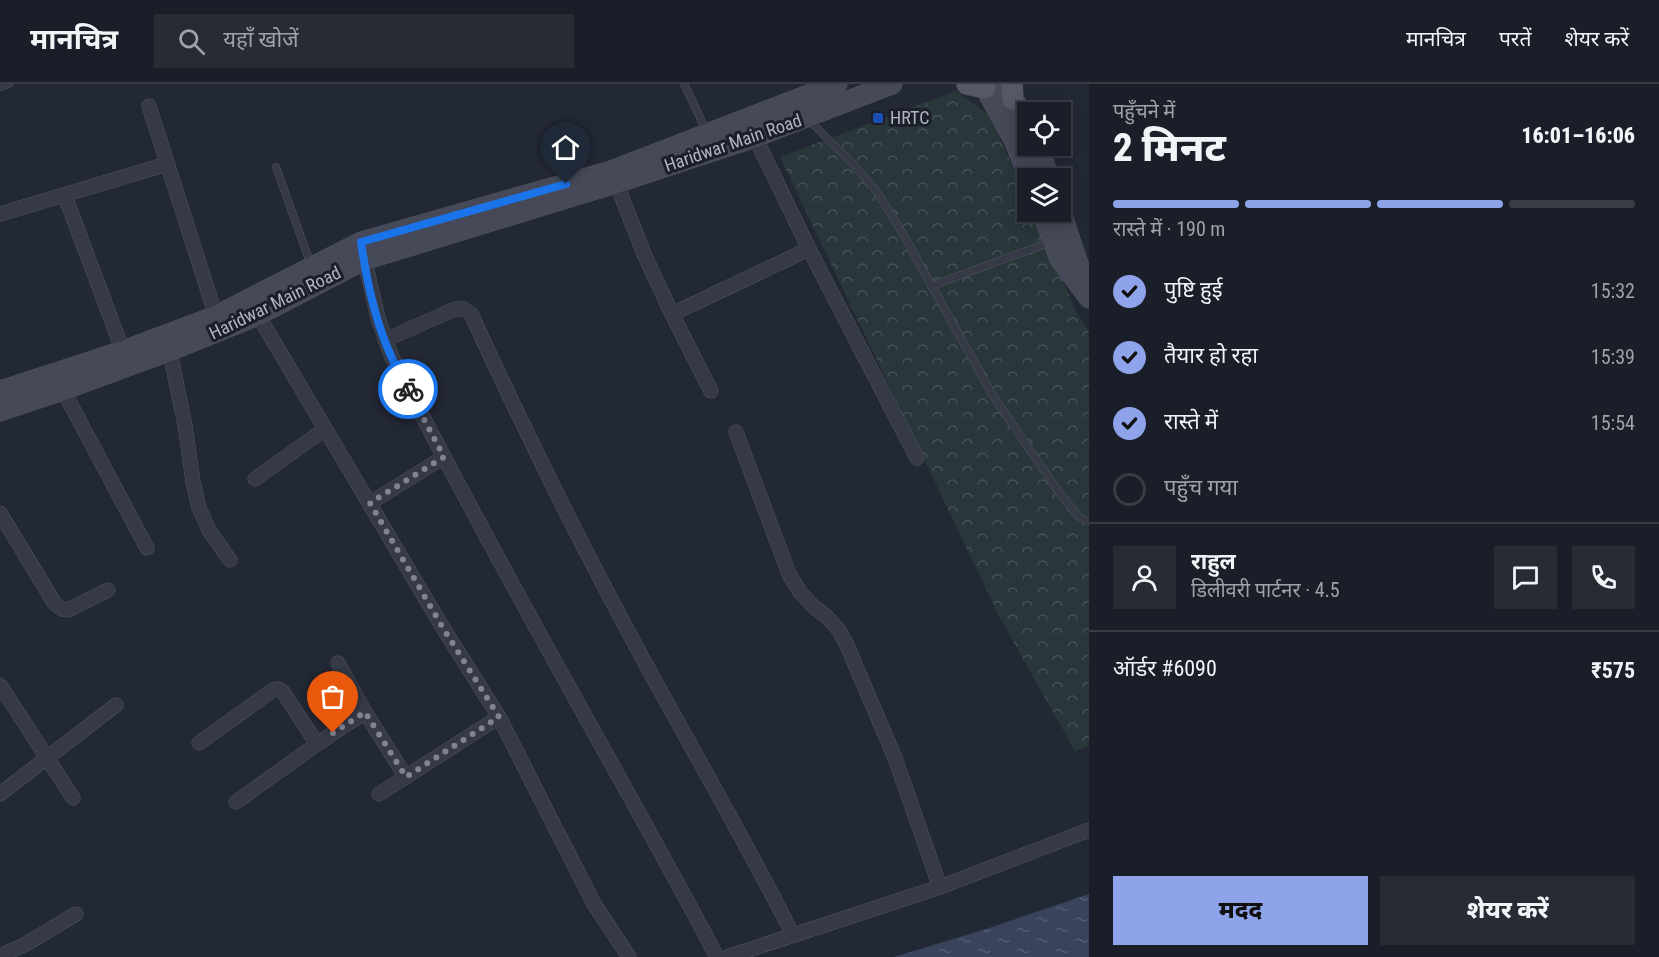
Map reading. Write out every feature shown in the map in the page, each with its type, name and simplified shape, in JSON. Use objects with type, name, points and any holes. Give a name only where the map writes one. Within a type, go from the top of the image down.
[{"type":"main road","name":"Haridwar Main Road","points":[[614,177],[708,135],[837,84]]},
{"type":"main road","name":"Haridwar Main Road","points":[[0,411],[63,390],[168,343],[312,267],[755,137],[892,84]]},
{"type":"main road","points":[[994,87],[1017,111]]},
{"type":"main road","points":[[994,87],[1025,168]]},
{"type":"main road","points":[[1046,222],[1060,259],[1089,297]]},
{"type":"main road","points":[[1064,222],[1089,297]]},
{"type":"main road","name":"Haridwar Main Road","points":[[0,391],[123,351],[168,343],[258,315],[362,251]]},
{"type":"street","points":[[149,106],[216,316]]},
{"type":"street","points":[[755,137],[809,249],[917,458]]},
{"type":"street","points":[[0,214],[167,164]]},
{"type":"street","points":[[614,177],[644,254],[711,391]]},
{"type":"street","points":[[65,196],[123,351]]},
{"type":"street","points":[[672,314],[809,249]]},
{"type":"street","points":[[362,251],[391,355],[444,457],[673,872],[717,957]]},
{"type":"street","points":[[385,340],[455,309],[464,309],[471,314],[579,537],[793,935]]},
{"type":"street","points":[[258,315],[443,628],[499,717],[594,904],[629,957]]},
{"type":"street","points":[[168,343],[199,508],[210,532],[230,560]]},
{"type":"street","points":[[63,390],[147,548]]},
{"type":"street","points":[[255,479],[325,429]]},
{"type":"street","points":[[736,432],[789,574],[800,592],[838,628],[846,643],[895,758],[940,887]]},
{"type":"street","points":[[370,503],[444,457]]},
{"type":"street","points":[[0,513],[55,604],[62,609],[68,610],[108,590]]},
{"type":"street","points":[[338,663],[365,712],[406,777]]},
{"type":"street","points":[[0,685],[74,798]]},
{"type":"street","points":[[200,743],[273,690],[278,689],[283,692],[318,744]]},
{"type":"street","points":[[0,794],[116,705]]},
{"type":"street","points":[[236,802],[365,712]]},
{"type":"street","points":[[379,794],[499,717]]},
{"type":"street","points":[[727,957],[940,887],[1089,830]]},
{"type":"street","points":[[0,957],[76,914]]},
{"type":"lane","points":[[0,87],[9,84]]},
{"type":"lane","points":[[684,84],[708,135]]},
{"type":"lane","points":[[807,117],[878,192],[998,404],[1058,491],[1079,517],[1089,522]]},
{"type":"lane","points":[[276,167],[312,267]]},
{"type":"lane","points":[[931,286],[1053,241]]},
{"type":"green space","points":[[956,91],[991,117],[1017,178],[1017,222],[1036,222],[1075,309],[1089,332],[1089,746],[1075,751],[999,616],[780,157]]},
{"type":"water","points":[[1089,894],[1089,957],[894,957],[986,929]]},
{"type":"way so far","points":[[333,733],[365,712],[406,777],[499,717],[443,628],[370,503],[444,457],[408,389]]},
{"type":"place","name":"HRTC","points":[[878,118]]},
{"type":"route","points":[[408,389],[385,340],[363,260],[361,242],[566,184]]}]
